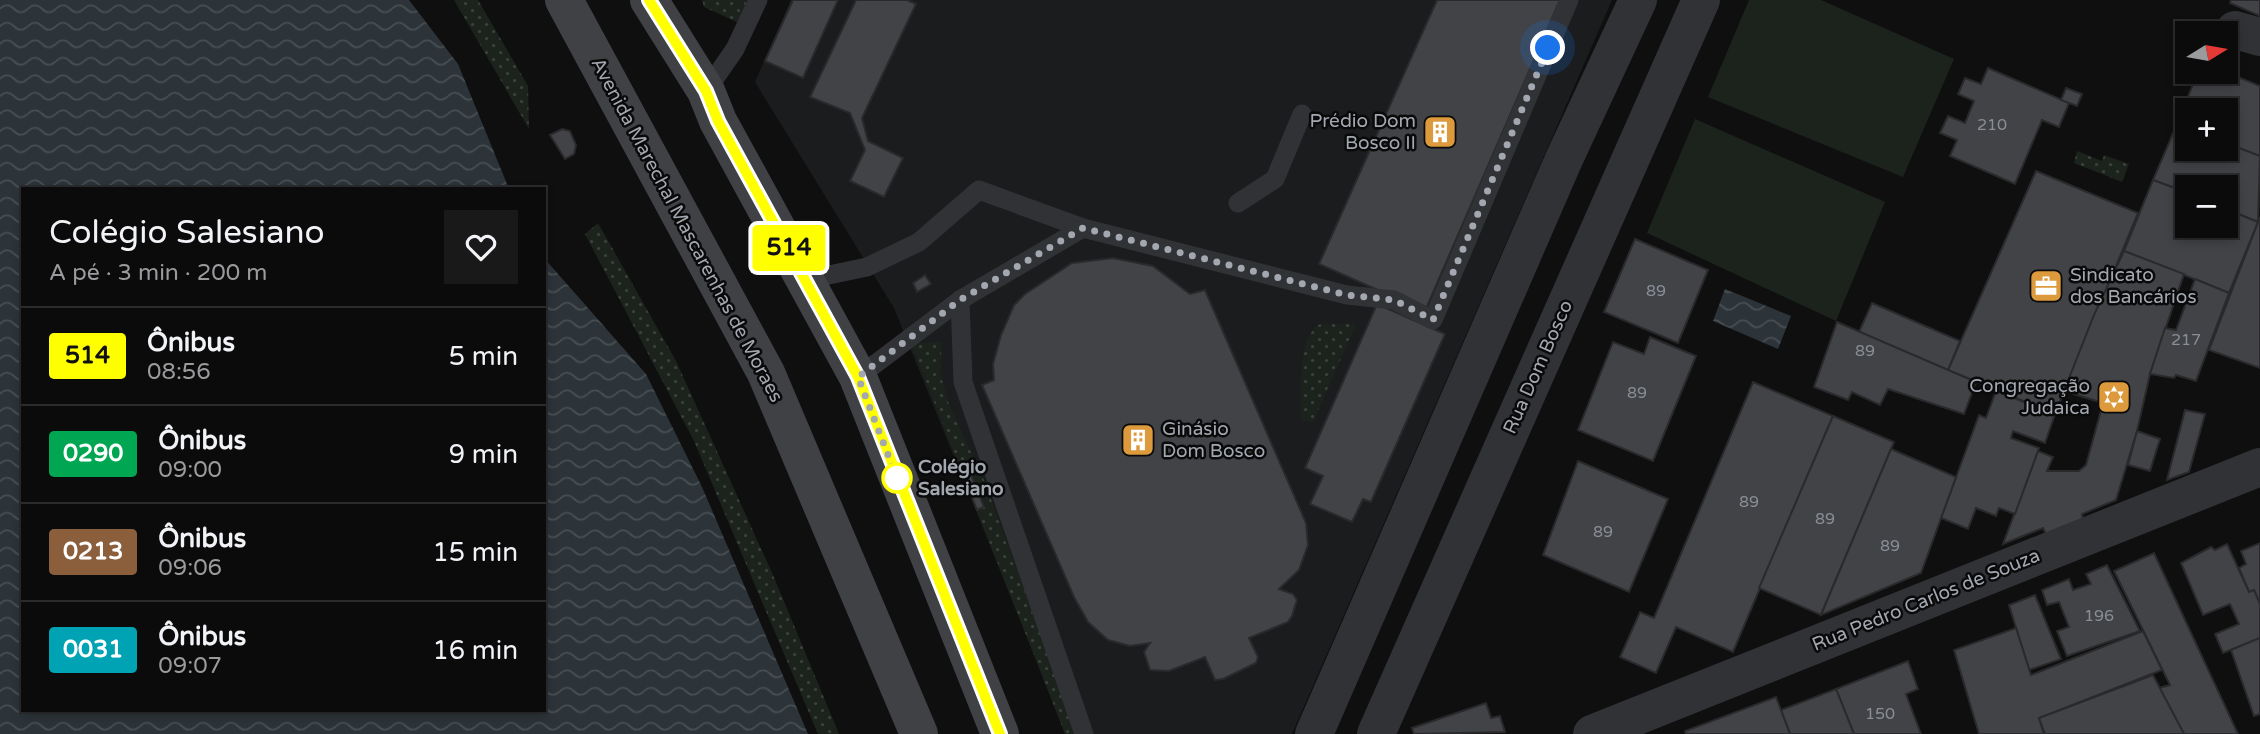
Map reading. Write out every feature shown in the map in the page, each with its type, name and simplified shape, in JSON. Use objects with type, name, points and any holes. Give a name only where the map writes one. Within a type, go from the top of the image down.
[{"type":"main road","points":[[649,0],[706,91],[718,121],[858,377],[1000,734]]},
{"type":"main road","name":"Avenida Marechal Mascarenhas de Moraes","points":[[566,1],[766,373],[919,734]]},
{"type":"street","points":[[1314,734],[1564,159],[1638,0]]},
{"type":"street","name":"Rua Dom Bosco","points":[[1376,734],[1701,0]]},
{"type":"street","name":"Rua Pedro Carlos de Souza","points":[[1592,734],[1650,722],[2260,467]]},
{"type":"lane","points":[[706,91],[735,49],[758,0]]},
{"type":"lane","points":[[804,280],[867,267],[919,242],[979,190],[1083,228],[1347,295],[1394,300],[1433,320],[1569,0]]},
{"type":"lane","points":[[1238,203],[1275,179],[1302,114]]},
{"type":"lane","points":[[858,377],[960,300],[1083,228]]},
{"type":"lane","points":[[960,300],[963,383],[1084,734]]},
{"type":"shaded area","points":[[454,0],[478,0],[528,86],[529,129]]},
{"type":"shaded area","points":[[702,0],[747,0],[739,23],[704,7]]},
{"type":"shaded area","points":[[791,0],[1612,0],[1292,734],[1066,734],[894,308],[755,82]]},
{"type":"shaded area","points":[[1749,0],[1821,0],[1954,59],[1903,177],[1708,97]]},
{"type":"shaded area","points":[[1695,119],[1885,202],[1836,321],[1647,233]]},
{"type":"shaded area","points":[[2077,151],[2102,161],[2104,155],[2129,164],[2122,182],[2074,163]]},
{"type":"shaded area","points":[[598,223],[676,361],[773,575],[839,734],[818,734],[694,441],[585,234]]},
{"type":"shaded area","points":[[1320,324],[1356,324],[1313,422],[1301,420],[1302,367],[1307,341],[1312,331]]},
{"type":"shaded area","points":[[942,342],[940,372],[949,405],[984,480],[1077,734],[1065,734],[911,343]]},
{"type":"water","points":[[0,0],[409,0],[458,64],[508,187],[21,187],[21,712],[546,712],[546,260],[646,374],[702,487],[808,734],[0,734]]},
{"type":"water","points":[[1725,289],[1791,316],[1778,349],[1713,321]]},
{"type":"building","points":[[793,0],[838,0],[803,78],[765,61]]},
{"type":"building","points":[[856,0],[907,0],[916,4],[862,118],[868,141],[903,158],[884,197],[850,181],[865,150],[850,113],[810,97]]},
{"type":"building","name":"Prédio Dom Bosco II","points":[[1437,0],[1560,0],[1425,311],[1319,264]]},
{"type":"building","points":[[2231,0],[2260,0],[2260,16],[2230,3]]},
{"type":"building","points":[[1988,68],[2069,103],[2059,127],[2042,120],[2015,184],[1950,156],[1957,140],[1940,133],[1948,116],[1965,123],[1974,101],[1958,94],[1965,78],[1981,84]]},
{"type":"building","points":[[2238,77],[2260,86],[2260,156],[2238,148],[2238,98],[2188,98],[2193,84],[2238,84]]},
{"type":"building","points":[[2066,88],[2082,94],[2077,106],[2061,100]]},
{"type":"building","points":[[562,129],[570,131],[576,145],[574,154],[565,159],[550,135]]},
{"type":"building","points":[[2175,129],[2175,161],[2238,161],[2238,148],[2260,156],[2258,222],[2238,214],[2238,175],[2175,175],[2175,188],[2153,180]]},
{"type":"building","name":"Sindicato dos Bancários","points":[[2036,171],[2138,213],[2055,414],[1948,370]]},
{"type":"building","points":[[2153,180],[2175,188],[2175,238],[2238,238],[2238,214],[2258,222],[2229,293],[2124,251]]},
{"type":"building","points":[[2260,217],[2260,368],[2209,350]]},
{"type":"building","points":[[1635,239],[1708,270],[1678,343],[1604,312]]},
{"type":"building","name":"Congregação Judaica","points":[[2124,251],[2184,274],[2150,374],[2137,431],[2116,500],[2082,514],[2083,519],[2046,534],[2043,528],[2003,544],[2038,451],[2053,457],[2047,471],[2079,471],[2086,465],[2103,403],[2064,391],[2094,315]]},
{"type":"building","name":"Ginásio Dom Bosco","points":[[1113,258],[1153,266],[1190,294],[1205,290],[1306,523],[1308,545],[1299,570],[1279,589],[1293,594],[1297,600],[1292,616],[1288,622],[1249,638],[1258,657],[1256,663],[1223,679],[1215,680],[1205,657],[1169,671],[1150,670],[1144,652],[1150,643],[1130,646],[1108,640],[1088,622],[1074,597],[982,385],[994,380],[993,364],[1001,335],[1014,305],[1025,294],[1072,263]]},
{"type":"building","points":[[925,275],[931,284],[917,292],[913,283]]},
{"type":"building","points":[[2195,279],[2229,293],[2196,381],[2176,375],[2174,378],[2150,374],[2165,328],[2176,330]]},
{"type":"building","points":[[1872,303],[1960,341],[1948,370],[1859,332]]},
{"type":"building","points":[[1377,304],[1445,334],[1371,502],[1363,499],[1352,522],[1310,504],[1323,476],[1305,468]]},
{"type":"building","points":[[1837,322],[1976,382],[1964,414],[1888,389],[1880,405],[1852,392],[1848,400],[1814,387]]},
{"type":"building","points":[[1650,337],[1696,356],[1653,461],[1578,430],[1613,342],[1644,354]]},
{"type":"building","points":[[1753,382],[1833,416],[1733,652],[1676,627],[1656,673],[1620,657],[1640,612],[1654,618]]},
{"type":"building","points":[[1996,391],[2055,414],[2045,443],[2013,431],[2011,438],[2039,448],[2015,514],[1999,508],[1996,516],[1976,508],[1968,529],[1941,518],[1979,415],[1986,418]]},
{"type":"building","points":[[2185,410],[2205,414],[2189,472],[2167,480]]},
{"type":"building","points":[[1833,416],[1894,442],[1821,615],[1759,588]]},
{"type":"building","points":[[2137,431],[2160,439],[2150,471],[2128,465]]},
{"type":"building","points":[[1891,449],[1956,477],[1921,573],[1821,615]]},
{"type":"building","points":[[1578,461],[1668,499],[1629,592],[1543,555]]},
{"type":"building","points":[[968,467],[984,507],[977,510],[961,470]]},
{"type":"building","points":[[2260,543],[2260,604],[2254,590],[2249,592],[2239,568],[2246,564],[2241,551]]},
{"type":"building","points":[[2227,544],[2249,592],[2254,590],[2260,604],[2260,638],[2223,653],[2215,634],[2239,624],[2230,604],[2203,615],[2181,563],[2211,547],[2215,550]]},
{"type":"building","points":[[2154,553],[2238,734],[2184,734],[2159,688],[2170,685],[2114,571]]},
{"type":"building","points":[[2107,565],[2140,631],[2067,656],[2057,631],[2069,627],[2059,602],[2047,605],[2042,590],[2069,579],[2073,590],[2091,584],[2086,574]]},
{"type":"building","points":[[2035,595],[2061,659],[2029,670],[2009,605]]},
{"type":"building","points":[[2016,628],[2031,675],[2143,631],[2162,670],[2039,718],[2044,734],[1979,734],[1954,650]]},
{"type":"building","points":[[2260,638],[2260,714],[2254,716],[2231,650]]},
{"type":"building","points":[[1908,661],[1918,689],[1906,694],[1921,734],[1854,734],[1836,689]]},
{"type":"building","points":[[2153,675],[2184,734],[2045,734],[2039,718]]},
{"type":"building","points":[[1836,689],[1854,734],[1790,734],[1781,710]]},
{"type":"building","points":[[1776,697],[1790,734],[1686,734],[1685,731]]},
{"type":"building","points":[[1486,703],[1491,718],[1500,716],[1505,732],[1414,734],[1412,728]]},
{"type":"bus line","name":"514","points":[[649,0],[706,91],[718,121],[760,193],[819,310],[858,377],[1000,734]]},
{"type":"place","name":"Prédio Dom Bosco II","points":[[1440,132]]},
{"type":"place","name":"Sindicato dos Bancários","points":[[2046,286]]},
{"type":"place","name":"Congregação Judaica","points":[[2114,397]]},
{"type":"place","name":"Ginásio Dom Bosco","points":[[1138,440]]},
{"type":"place","name":"Colégio Salesiano","points":[[897,478]]},
{"type":"route","points":[[897,478],[858,377],[960,300],[1083,228],[1347,295],[1394,300],[1433,320],[1548,48]]}]
